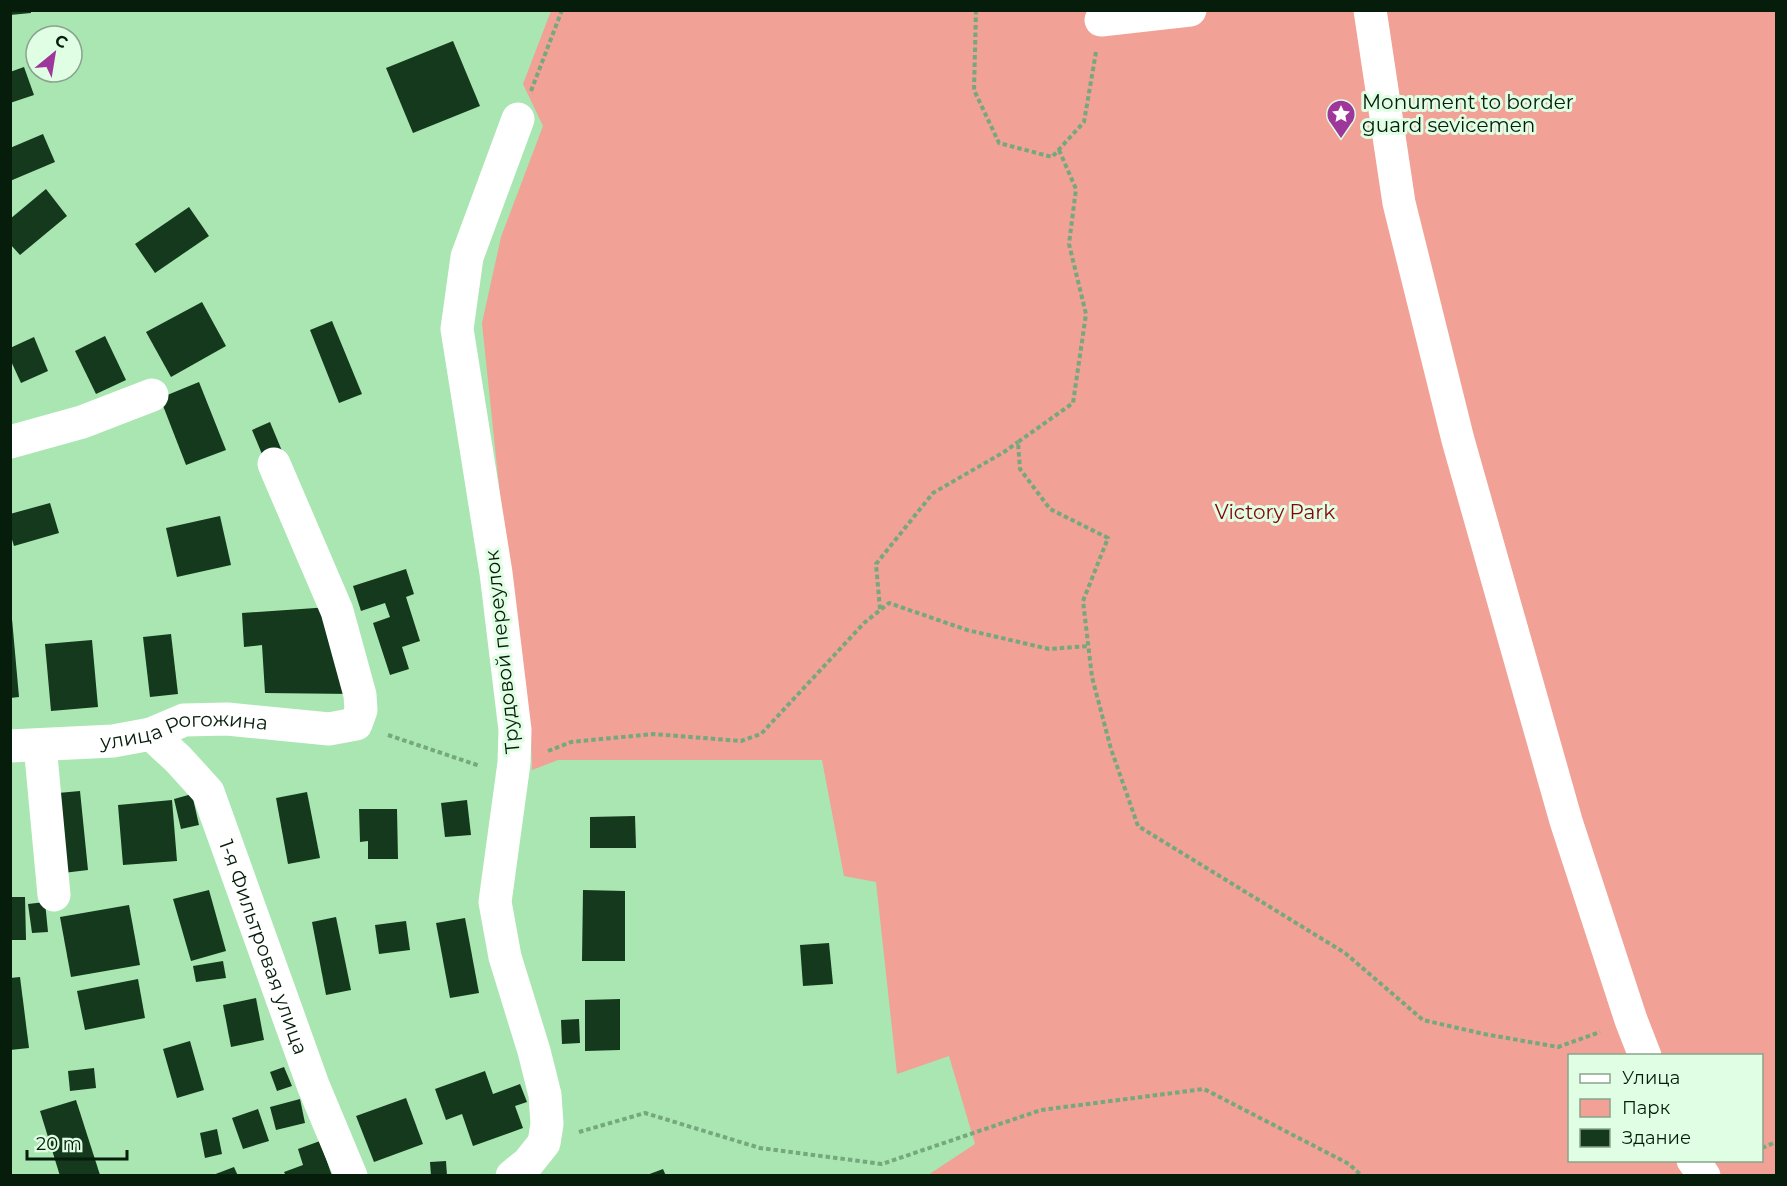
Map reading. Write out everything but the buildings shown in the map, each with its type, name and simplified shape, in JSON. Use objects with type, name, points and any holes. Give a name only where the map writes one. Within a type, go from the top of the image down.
[{"type":"street","points":[[1101,20],[1190,10]]},
{"type":"street","points":[[1370,10],[1399,203],[1458,441],[1566,821],[1644,1054]]},
{"type":"street","name":"Трудовой переулок","points":[[518,119],[467,257],[458,329],[496,573],[515,730],[514,763],[495,902],[505,957],[545,1095],[547,1124],[544,1143]]},
{"type":"street","points":[[10,442],[82,422],[152,395]]},
{"type":"street","points":[[274,464],[338,611],[360,695],[361,710],[356,724]]},
{"type":"street","name":"улица Рогожина","points":[[25,746],[113,741],[151,734],[184,720],[227,719],[329,729],[356,724]]},
{"type":"street","name":"1-я Фильтровая улица","points":[[151,734],[208,792],[313,1085],[351,1176]]},
{"type":"street","points":[[25,746],[54,895]]},
{"type":"street","points":[[512,1176],[544,1143]]},
{"type":"street","points":[[1694,1162],[1704,1176]]},
{"type":"path","points":[[518,119],[562,10]]},
{"type":"path","points":[[976,10],[974,90],[999,143],[1052,157],[1084,122],[1101,20]]},
{"type":"path","points":[[880,610],[876,564],[933,493],[1004,452],[1073,403],[1086,314],[1069,244],[1076,189],[1059,150]]},
{"type":"path","points":[[1018,442],[1020,469],[1050,509],[1108,538],[1083,602],[1092,677],[1111,749],[1138,826],[1345,953],[1423,1020],[1558,1047],[1631,1020]]},
{"type":"path","points":[[356,724],[477,766],[514,763],[571,742],[653,734],[741,741],[761,734],[864,622],[889,603],[967,630],[1049,649],[1089,646]]},
{"type":"path","points":[[544,1143],[645,1113],[760,1148],[882,1164],[1041,1110],[1204,1089],[1349,1164],[1362,1176]]},
{"type":"green space","name":"Victory Park","points":[[551,11],[1776,11],[1776,1175],[928,1175],[975,1144],[949,1056],[897,1074],[876,882],[844,876],[822,760],[558,760],[532,770],[531,733],[508,572],[482,323],[501,237],[543,126],[523,84]]},
{"type":"place","name":"Monument to border guard sevicemen","points":[[1341,140]]}]
